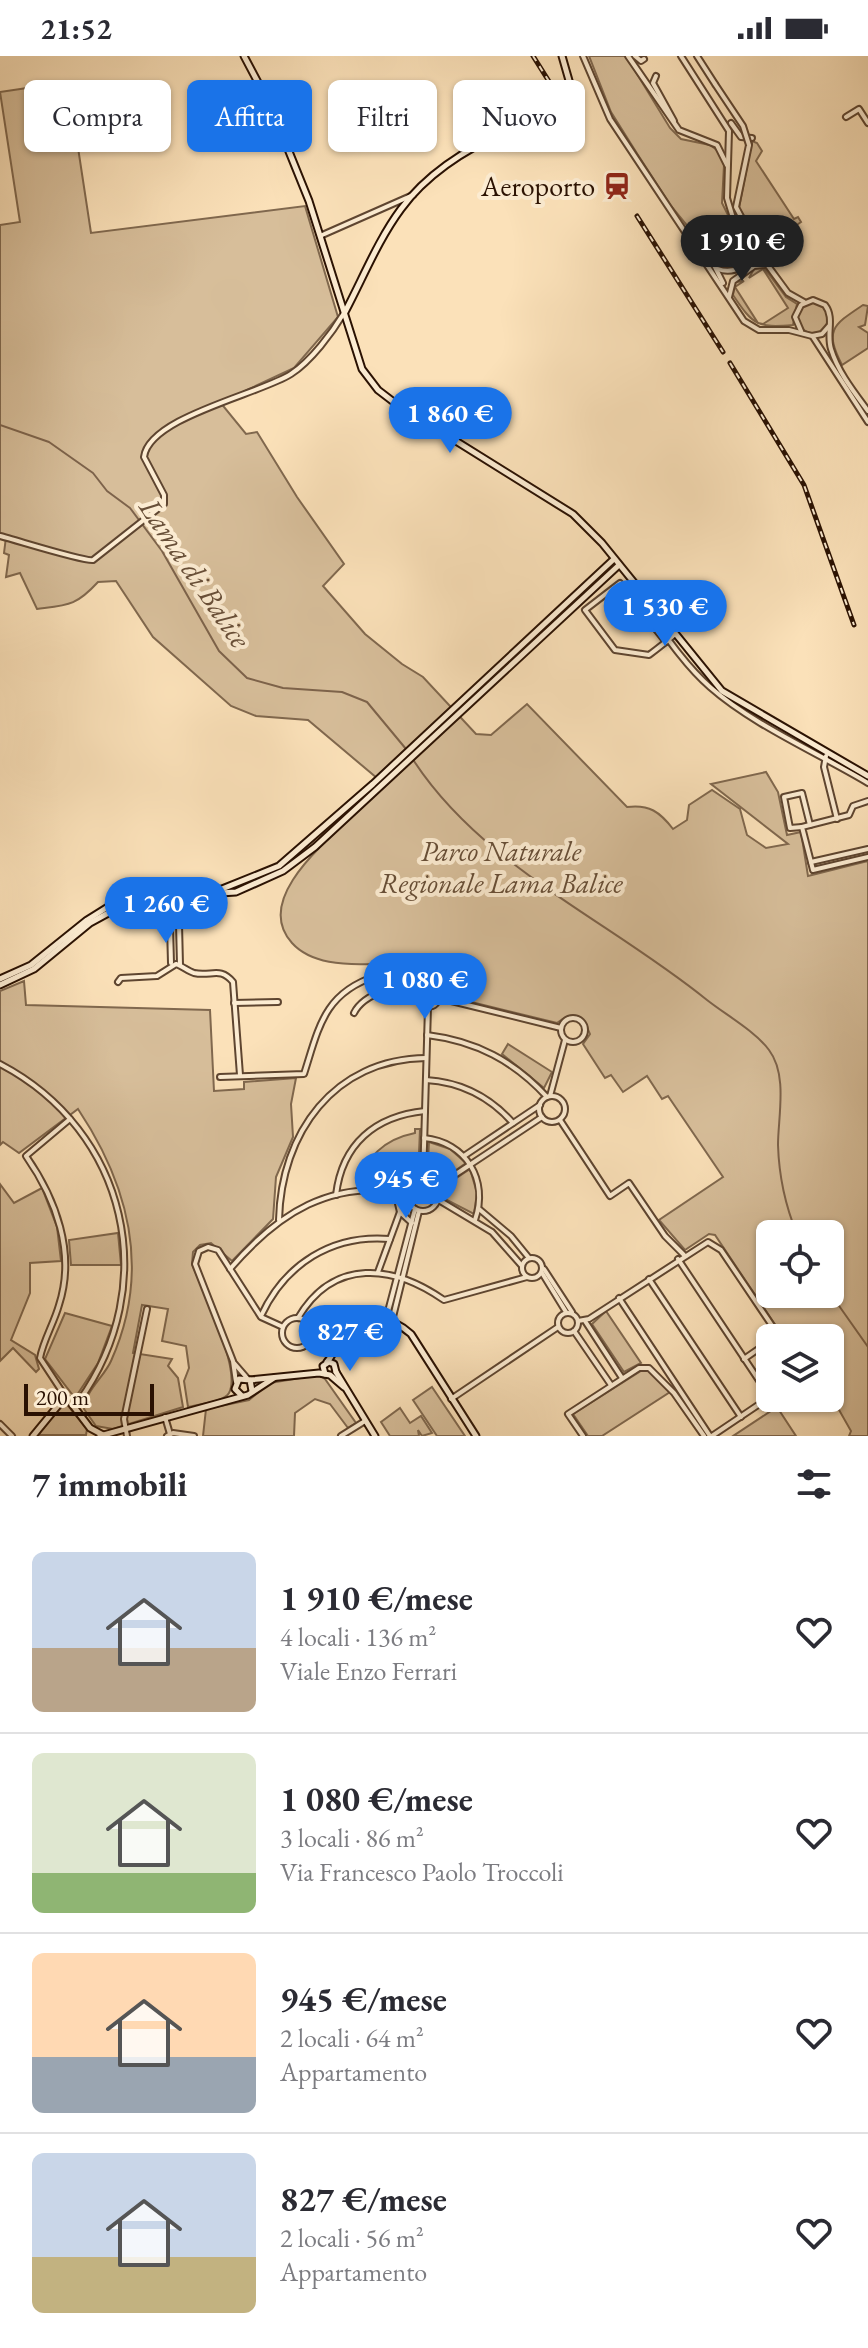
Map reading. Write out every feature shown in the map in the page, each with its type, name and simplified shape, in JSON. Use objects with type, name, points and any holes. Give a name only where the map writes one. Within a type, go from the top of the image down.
[{"type":"main road","points":[[244,56],[271,107],[320,236],[362,369],[378,390],[573,514],[619,565],[670,639],[712,682],[738,702],[826,756],[855,769],[868,780]]},
{"type":"main road","points":[[562,56],[569,80]]},
{"type":"main road","points":[[566,80],[567,73]]},
{"type":"main road","points":[[344,313],[393,220],[413,195],[469,152]]},
{"type":"main road","points":[[0,979],[31,965],[87,920],[119,900],[155,893],[217,891],[263,875],[298,852],[375,786],[614,559]]},
{"type":"main road","points":[[448,718],[619,565]]},
{"type":"main road","points":[[0,985],[34,969],[90,923],[123,905],[157,897],[236,892],[268,879],[315,847],[375,786]]},
{"type":"main road","points":[[326,1363],[353,1325],[371,1318],[389,1320],[411,1334],[476,1436]]},
{"type":"main road","points":[[326,1363],[375,1436]]},
{"type":"main road","points":[[224,1400],[235,1386],[249,1379],[305,1372],[326,1363],[334,1364],[331,1374]]},
{"type":"main road","points":[[305,1372],[331,1374]]},
{"type":"main road","points":[[33,1436],[42,1422],[74,1403],[90,1428],[102,1436],[243,1396],[274,1378]]},
{"type":"main road","points":[[249,1379],[251,1392]]},
{"type":"main road","points":[[235,1386],[243,1396]]},
{"type":"main road","points":[[89,1436],[90,1428]]},
{"type":"street","points":[[583,56],[610,119],[749,325],[759,330],[803,332],[811,336],[820,344],[833,371],[868,422]]},
{"type":"street","points":[[628,56],[679,130],[717,145],[724,153],[728,175]]},
{"type":"street","points":[[635,56],[641,61],[644,59]]},
{"type":"street","points":[[681,56],[728,129],[730,210],[788,293],[804,302],[813,300],[825,305],[831,316],[829,326],[834,357],[868,411]]},
{"type":"street","points":[[697,56],[743,126],[749,145],[736,200],[742,222],[775,276]]},
{"type":"street","points":[[656,76],[653,83],[679,130]]},
{"type":"street","points":[[846,117],[859,109],[868,123]]},
{"type":"street","points":[[731,123],[741,137],[752,138]]},
{"type":"street","points":[[320,236],[413,195]]},
{"type":"street","points":[[684,228],[696,238],[729,295]]},
{"type":"street","points":[[684,228],[723,283]]},
{"type":"street","points":[[716,268],[734,271],[758,254]]},
{"type":"street","points":[[729,295],[737,278],[754,266],[767,266]]},
{"type":"street","points":[[803,332],[795,317],[804,302]]},
{"type":"street","points":[[0,536],[62,551],[84,561],[93,560],[159,509],[164,495],[144,457],[152,442],[202,411],[292,373],[344,313]]},
{"type":"street","points":[[811,336],[822,334],[829,326]]},
{"type":"street","points":[[670,639],[649,655],[615,650],[585,610],[620,583],[623,588],[630,586],[711,688],[746,713],[868,780]]},
{"type":"street","points":[[738,702],[746,713]]},
{"type":"street","points":[[769,720],[777,730]]},
{"type":"street","points":[[826,756],[837,819]]},
{"type":"street","points":[[810,825],[802,793],[784,797],[790,828],[802,827],[837,819],[849,815],[853,806],[868,801]]},
{"type":"street","points":[[802,827],[813,870],[868,857]]},
{"type":"street","points":[[811,862],[868,849]]},
{"type":"street","points":[[829,858],[830,866]]},
{"type":"street","points":[[179,924],[180,965]]},
{"type":"street","points":[[170,926],[171,964]]},
{"type":"street","points":[[118,982],[121,978],[157,976],[171,964],[194,973],[221,972],[228,976],[233,982],[237,1069],[245,1076]]},
{"type":"street","points":[[220,1077],[304,1074],[319,1024],[340,996],[376,976],[394,989]]},
{"type":"street","points":[[422,986],[417,998],[428,1007]]},
{"type":"street","points":[[354,1013],[366,999],[394,989],[435,988],[439,998]]},
{"type":"street","points":[[423,1181],[428,1007],[439,998]]},
{"type":"street","points":[[439,998],[561,1028]]},
{"type":"street","points":[[234,1003],[278,1002]]},
{"type":"street","points":[[561,1028],[570,1018],[584,1025],[581,1040],[573,1043],[565,1040]]},
{"type":"street","points":[[464,1156],[549,1097],[565,1040],[561,1028]]},
{"type":"street","points":[[427,1035],[462,1041],[489,1051],[521,1071],[549,1097],[560,1098],[565,1104],[565,1112],[560,1120],[550,1122],[542,1117],[540,1105]]},
{"type":"street","points":[[279,1220],[283,1180],[291,1149],[318,1105],[342,1084],[374,1067],[395,1060],[426,1058]]},
{"type":"street","points":[[0,1064],[39,1088],[70,1119],[110,1182],[120,1219],[125,1266],[123,1297],[110,1346],[74,1403],[40,1358],[60,1302],[64,1274],[61,1229],[47,1189],[26,1156],[70,1119]]},
{"type":"street","points":[[426,1080],[469,1089],[501,1109],[513,1123]]},
{"type":"street","points":[[336,1195],[343,1162],[368,1130],[384,1120],[425,1111]]},
{"type":"street","points":[[435,1188],[542,1117]]},
{"type":"street","points":[[560,1120],[610,1196],[629,1183],[665,1236],[684,1255]]},
{"type":"street","points":[[424,1138],[448,1144],[471,1164],[479,1183],[479,1209],[475,1220]]},
{"type":"street","points":[[408,1193],[414,1184],[423,1181],[435,1188],[437,1199],[431,1209],[417,1210]]},
{"type":"street","points":[[378,1272],[400,1212],[395,1191]]},
{"type":"street","points":[[230,1269],[259,1236],[304,1206],[336,1195],[408,1193]]},
{"type":"street","points":[[389,1320],[417,1210],[408,1193]]},
{"type":"street","points":[[437,1199],[492,1232],[522,1266],[527,1277]]},
{"type":"street","points":[[479,1209],[511,1236],[529,1258],[538,1259],[566,1312],[573,1314]]},
{"type":"street","points":[[400,1276],[417,1210]]},
{"type":"street","points":[[400,1212],[412,1223]]},
{"type":"street","points":[[261,1317],[281,1282],[315,1254],[348,1241],[390,1239]]},
{"type":"street","points":[[578,1321],[585,1321],[702,1243],[718,1247],[771,1324]]},
{"type":"street","points":[[235,1386],[233,1361],[195,1264],[196,1255],[203,1248],[213,1247],[261,1317],[283,1327]]},
{"type":"street","points":[[522,1266],[529,1258]]},
{"type":"street","points":[[678,1259],[770,1397],[709,1436]]},
{"type":"street","points":[[283,1327],[298,1318],[314,1297],[329,1285],[353,1275],[378,1272],[400,1276],[444,1300],[527,1277],[537,1277],[542,1270]]},
{"type":"street","points":[[542,1270],[578,1321]]},
{"type":"street","points":[[648,1279],[741,1417]]},
{"type":"street","points":[[619,1298],[709,1436]]},
{"type":"street","points":[[127,1436],[125,1429],[147,1309]]},
{"type":"street","points":[[558,1327],[559,1317],[566,1312]]},
{"type":"street","points":[[283,1327],[283,1340],[294,1348],[306,1344],[311,1337],[309,1324],[298,1318]]},
{"type":"street","points":[[574,1331],[578,1321]]},
{"type":"street","points":[[585,1321],[622,1378]]},
{"type":"street","points":[[558,1327],[566,1333],[574,1331]]},
{"type":"street","points":[[451,1399],[558,1327]]},
{"type":"street","points":[[574,1331],[611,1385]]},
{"type":"street","points":[[311,1337],[336,1348]]},
{"type":"street","points":[[744,1359],[756,1351]]},
{"type":"street","points":[[233,1361],[249,1379]]},
{"type":"street","points":[[583,1436],[568,1414],[639,1368],[649,1368],[709,1436]]},
{"type":"street","points":[[165,1417],[169,1435],[194,1436]]},
{"type":"street","points":[[341,1436],[365,1421]]},
{"type":"street","points":[[0,1424],[12,1436]]},
{"type":"street","points":[[354,1428],[360,1436]]},
{"type":"green space","points":[[589,56],[626,56],[670,128],[681,139],[710,145],[721,153],[724,165],[722,203],[746,251],[739,265],[728,269],[721,267],[671,206],[611,112]]},
{"type":"green space","name":"Parco Naturale Regionale Lama Balice","points":[[24,88],[24,152],[79,152],[91,233],[305,206],[338,317],[294,368],[220,402],[246,434],[257,432],[344,564],[323,586],[365,634],[423,677],[476,734],[491,735],[527,704],[627,807],[653,810],[673,829],[687,820],[689,805],[712,790],[740,809],[747,835],[766,848],[788,844],[711,784],[766,772],[778,792],[787,835],[801,832],[808,876],[868,861],[868,1436],[849,1436],[851,1431],[840,1412],[844,1412],[844,1324],[775,1324],[764,1308],[844,1308],[844,1220],[756,1220],[756,1296],[715,1235],[709,1234],[685,1250],[659,1220],[723,1177],[668,1096],[662,1099],[647,1076],[623,1092],[611,1075],[605,1078],[583,1044],[590,1034],[581,1020],[568,1017],[557,1023],[443,995],[429,981],[394,985],[372,964],[319,959],[292,943],[281,923],[283,901],[293,880],[310,858],[384,784],[308,720],[256,716],[231,706],[153,637],[116,581],[98,582],[84,596],[71,603],[37,609],[20,573],[6,577],[9,555],[4,553],[6,537],[0,536],[0,225],[20,222],[0,92]]},
{"type":"green space","points":[[752,141],[762,151],[756,161],[794,219],[798,217],[801,222],[764,248],[739,208]]},
{"type":"green space","points":[[755,267],[765,269],[786,297],[797,304],[793,325],[763,324],[788,308],[763,269],[749,278]]},
{"type":"green space","points":[[744,281],[735,287],[758,323],[733,295],[735,282]]},
{"type":"green space","points":[[813,303],[824,307],[828,318],[824,329],[813,333],[802,329],[798,318],[802,307]]},
{"type":"green space","points":[[863,305],[868,306],[865,325],[859,327],[868,333],[868,348],[842,365],[833,344],[834,329]]},
{"type":"green space","points":[[24,981],[26,1005],[210,1010],[214,1091],[244,1089],[244,1082],[296,1078],[291,1104],[293,1137],[276,1177],[273,1219],[232,1261],[211,1243],[200,1245],[193,1252],[192,1264],[219,1329],[230,1366],[232,1382],[229,1393],[222,1399],[188,1407],[184,1381],[189,1368],[186,1346],[162,1341],[168,1309],[142,1305],[133,1353],[172,1359],[168,1366],[178,1378],[183,1407],[113,1429],[96,1426],[84,1409],[88,1396],[111,1361],[123,1328],[130,1295],[132,1263],[129,1231],[111,1169],[78,1109],[19,1153],[3,1142],[0,1145],[0,991]]},
{"type":"green space","points":[[508,1044],[552,1072],[544,1088],[502,1054]]},
{"type":"green space","points":[[415,1129],[420,1129],[418,1178],[405,1189],[359,1188],[366,1167],[378,1151],[394,1140],[415,1133]]},
{"type":"green space","points":[[429,1142],[450,1149],[466,1163],[436,1184],[427,1178]]},
{"type":"green space","points":[[470,1169],[477,1193],[474,1214],[441,1197],[440,1189]]},
{"type":"green space","points":[[0,1184],[14,1203],[42,1188],[57,1227],[61,1261],[30,1263],[30,1293],[11,1340],[35,1355],[39,1369],[36,1372],[13,1348],[0,1361]]},
{"type":"green space","points":[[118,1233],[121,1265],[71,1265],[69,1240]]},
{"type":"green space","points":[[606,1311],[641,1363],[624,1372],[592,1324]]},
{"type":"green space","points":[[65,1313],[112,1326],[98,1363],[75,1398],[45,1359]]},
{"type":"green space","points":[[644,1369],[654,1373],[670,1392],[602,1436],[588,1436],[573,1414]]},
{"type":"green space","points":[[318,1375],[325,1379],[356,1423],[348,1428],[330,1404],[315,1399],[295,1413],[294,1436],[203,1436],[206,1409],[249,1400],[270,1383]]},
{"type":"green space","points":[[432,1387],[465,1436],[437,1436],[413,1400]]},
{"type":"green space","points":[[65,1402],[87,1429],[86,1435],[36,1435]]},
{"type":"green space","points":[[400,1408],[410,1423],[421,1416],[432,1433],[422,1436],[418,1430],[419,1436],[390,1436],[381,1422]]},
{"type":"green space","points":[[769,1412],[780,1412],[796,1436],[733,1436]]},
{"type":"waterway","name":"Lama di Balice","points":[[0,425],[49,442],[93,473],[107,491],[130,508],[162,551],[219,651],[247,678],[283,688],[342,692],[367,702],[406,749]]},
{"type":"waterway","name":"Lama di Balice","points":[[412,758],[441,796],[510,861],[669,971],[748,1030],[769,1050],[775,1060],[780,1084],[778,1145],[781,1180],[792,1220]]},
{"type":"waterway","name":"Lama di Balice","points":[[841,1308],[868,1347]]},
{"type":"railway","points":[[533,56],[548,80]]},
{"type":"railway","points":[[637,216],[723,352]]},
{"type":"railway","points":[[730,363],[804,485],[854,625]]},
{"type":"place","name":"Aeroporto","points":[[617,186]]}]
